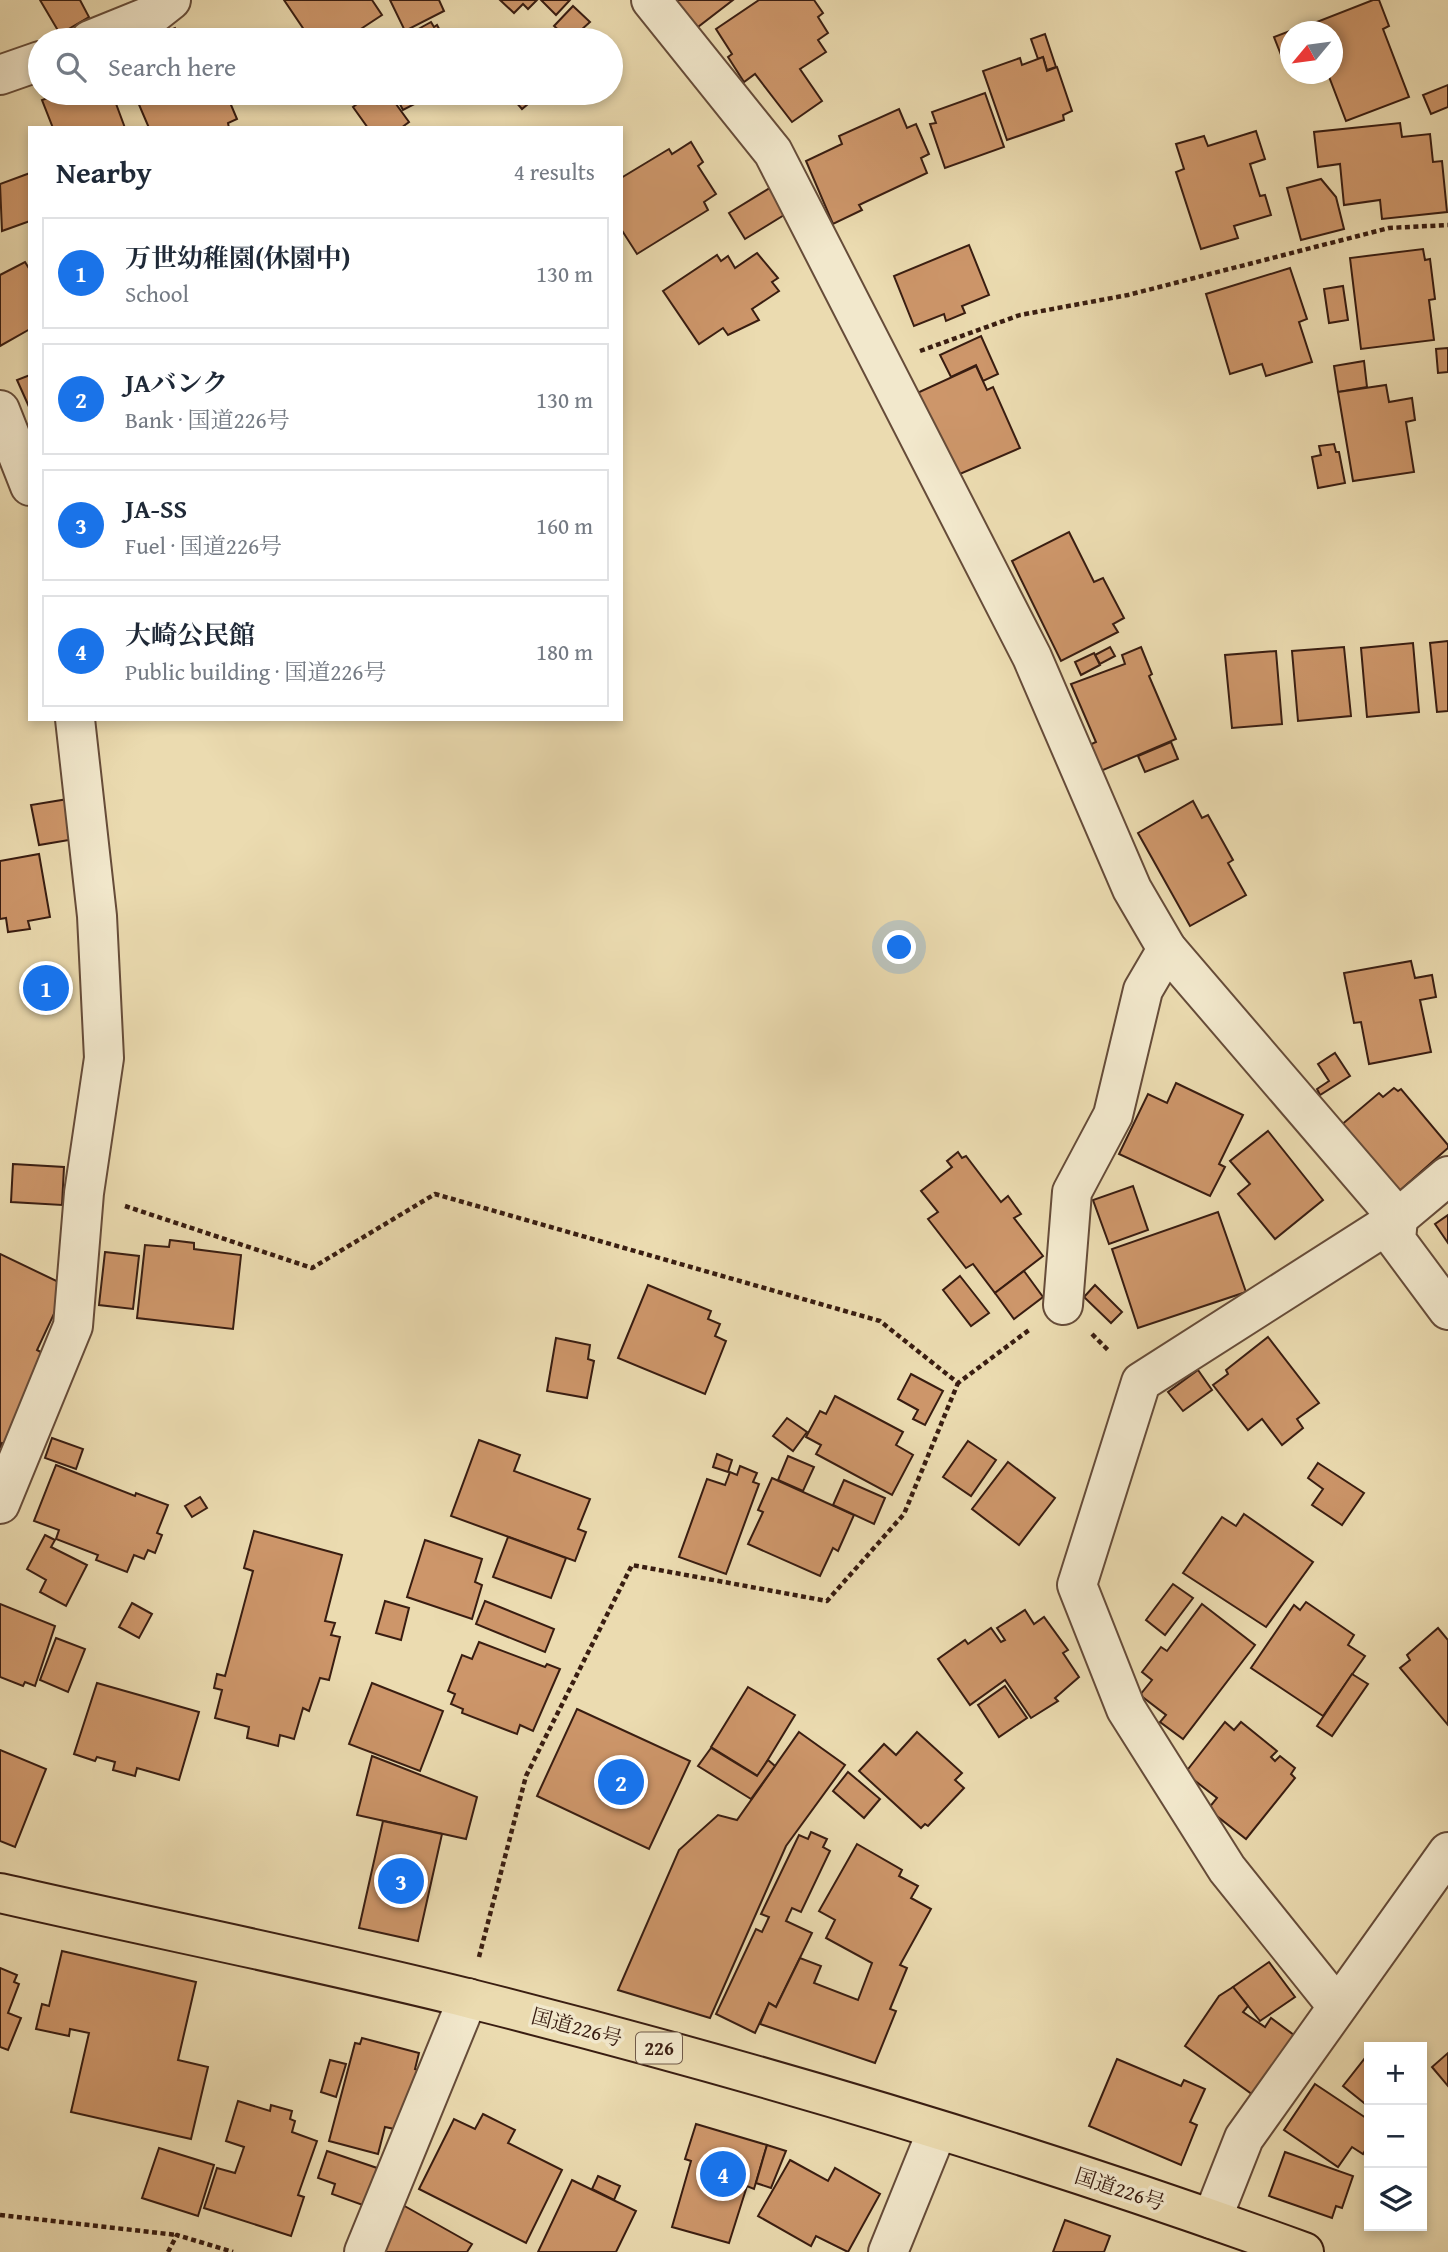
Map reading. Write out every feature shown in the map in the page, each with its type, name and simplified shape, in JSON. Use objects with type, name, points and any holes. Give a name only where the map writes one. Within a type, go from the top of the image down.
[{"type":"highway","name":"国道226号","points":[[0,1893],[468,1998],[668,2050],[937,2131],[1212,2219],[1304,2252]]},
{"type":"street","points":[[120,28],[152,15],[172,0]]},
{"type":"street","points":[[651,0],[772,152],[1032,657],[1132,889],[1167,949],[1398,1218],[1396,1240],[1448,1310]]},
{"type":"street","points":[[0,75],[28,65]]},
{"type":"street","points":[[0,410],[28,481]]},
{"type":"street","points":[[0,1504],[73,1326],[84,1193],[104,1058],[97,916],[75,721]]},
{"type":"street","points":[[1063,1305],[1072,1192],[1113,1115],[1143,990],[1167,949]]},
{"type":"street","points":[[1337,2006],[1227,1869],[1126,1709],[1077,1585],[1141,1382],[1398,1218],[1448,1175]]},
{"type":"street","points":[[1212,2219],[1244,2138],[1448,1852]]},
{"type":"street","points":[[363,2252],[468,1998]]},
{"type":"street","points":[[887,2252],[937,2131]]},
{"type":"path","points":[[883,364],[1020,315],[1128,295],[1389,228],[1448,225]]},
{"type":"path","points":[[84,1193],[312,1268],[435,1194],[880,1321],[958,1383]]},
{"type":"path","points":[[468,1998],[526,1776],[632,1566],[827,1601],[904,1514],[958,1383],[1063,1305],[1141,1382]]},
{"type":"path","points":[[0,2215],[177,2235],[233,2252]]},
{"type":"path","points":[[168,2252],[177,2235]]},
{"type":"building","points":[[40,0],[80,0],[89,17],[70,28],[56,28]]},
{"type":"building","points":[[284,0],[372,0],[382,15],[362,28],[303,28]]},
{"type":"building","points":[[390,0],[439,0],[444,11],[411,28],[404,28]]},
{"type":"building","points":[[500,0],[537,0],[528,9],[523,4],[514,13]]},
{"type":"building","points":[[541,0],[570,0],[556,15]]},
{"type":"building","points":[[671,0],[733,0],[694,30]]},
{"type":"building","points":[[759,0],[814,0],[823,13],[818,17],[828,33],[818,40],[826,52],[800,69],[822,101],[792,122],[755,74],[744,82],[728,57],[732,54],[716,29]]},
{"type":"building","points":[[1379,0],[1389,26],[1383,29],[1409,97],[1346,121],[1332,84],[1343,84],[1343,21],[1319,21]]},
{"type":"building","points":[[573,6],[590,22],[583,28],[554,26]]},
{"type":"building","points":[[431,22],[439,28],[420,28]]},
{"type":"building","points":[[1045,34],[1056,67],[1047,70],[1043,57],[1038,59],[1031,39]]},
{"type":"building","points":[[1280,35],[1280,52],[1274,37]]},
{"type":"building","points":[[1043,57],[1047,71],[1057,67],[1072,111],[1063,115],[1064,120],[1007,140],[983,71],[1020,58],[1022,65]]},
{"type":"building","points":[[1448,85],[1448,107],[1431,114],[1423,95]]},
{"type":"building","points":[[985,93],[1004,147],[945,168],[930,124],[936,123],[932,112]]},
{"type":"building","points":[[44,105],[116,105],[124,126],[52,126]]},
{"type":"building","points":[[139,105],[231,105],[237,119],[228,123],[229,126],[148,126]]},
{"type":"building","points":[[397,105],[409,122],[404,126],[367,126],[353,107]]},
{"type":"building","points":[[400,105],[413,105],[403,110]]},
{"type":"building","points":[[899,109],[907,128],[916,124],[929,154],[921,158],[927,173],[859,205],[862,210],[833,224],[806,161],[842,144],[839,136]]},
{"type":"building","points":[[1400,123],[1402,137],[1430,134],[1433,162],[1442,161],[1447,212],[1382,219],[1380,200],[1344,205],[1340,164],[1318,167],[1314,132]]},
{"type":"building","points":[[1256,131],[1265,159],[1250,164],[1260,196],[1265,195],[1271,215],[1234,226],[1238,238],[1201,249],[1176,172],[1184,169],[1176,144],[1204,136],[1208,146]]},
{"type":"building","points":[[691,142],[703,162],[698,166],[716,194],[704,202],[708,210],[637,254],[623,232],[623,177],[669,149],[672,154]]},
{"type":"building","points":[[28,174],[28,222],[2,231],[0,184]]},
{"type":"building","points":[[1321,179],[1336,197],[1344,229],[1301,240],[1287,188]]},
{"type":"building","points":[[773,186],[789,212],[745,239],[729,213]]},
{"type":"building","points":[[969,245],[989,295],[962,306],[965,313],[946,321],[944,314],[914,326],[894,276]]},
{"type":"building","points":[[1423,249],[1425,260],[1430,259],[1435,299],[1429,300],[1434,340],[1361,349],[1350,258]]},
{"type":"building","points":[[757,253],[778,278],[772,282],[779,291],[752,309],[759,320],[728,335],[723,328],[699,344],[663,291],[717,255],[721,261],[728,256],[735,268]]},
{"type":"building","points":[[25,262],[28,267],[28,330],[0,346],[0,275]]},
{"type":"building","points":[[1290,268],[1307,319],[1299,322],[1312,362],[1266,376],[1262,364],[1230,374],[1206,294]]},
{"type":"building","points":[[1343,286],[1348,320],[1329,323],[1324,289]]},
{"type":"building","points":[[981,336],[998,374],[983,381],[976,365],[951,377],[940,355]]},
{"type":"building","points":[[1448,348],[1448,372],[1438,373],[1436,349]]},
{"type":"building","points":[[1364,361],[1367,387],[1338,392],[1334,366]]},
{"type":"building","points":[[976,366],[987,390],[993,387],[1020,448],[953,477],[915,394]]},
{"type":"building","points":[[28,376],[28,405],[17,380]]},
{"type":"building","points":[[1386,385],[1389,402],[1412,398],[1415,420],[1406,422],[1414,472],[1353,481],[1338,392]]},
{"type":"building","points":[[1334,444],[1336,452],[1339,452],[1345,483],[1318,488],[1312,457],[1321,455],[1319,446]]},
{"type":"building","points":[[1069,532],[1094,582],[1103,578],[1124,618],[1113,624],[1118,632],[1061,661],[1012,561]]},
{"type":"building","points":[[1448,641],[1448,711],[1437,712],[1430,643]]},
{"type":"building","points":[[1413,643],[1419,712],[1367,717],[1361,648]]},
{"type":"building","points":[[1110,647],[1115,656],[1100,664],[1095,655]]},
{"type":"building","points":[[1141,647],[1152,674],[1149,676],[1176,739],[1096,773],[1085,747],[1096,742],[1071,684],[1125,664],[1122,655]]},
{"type":"building","points":[[1344,647],[1351,716],[1298,721],[1292,651]]},
{"type":"building","points":[[1276,651],[1282,724],[1232,728],[1225,655]]},
{"type":"building","points":[[1094,653],[1100,665],[1081,675],[1075,662]]},
{"type":"building","points":[[1171,742],[1178,759],[1145,772],[1138,756]]},
{"type":"building","points":[[68,799],[75,839],[39,845],[31,805]]},
{"type":"building","points":[[1193,801],[1202,818],[1208,815],[1233,860],[1228,863],[1246,895],[1190,926],[1138,833]]},
{"type":"building","points":[[39,854],[50,917],[28,921],[30,929],[8,932],[6,918],[0,919],[0,861]]},
{"type":"building","points":[[1411,961],[1415,978],[1432,975],[1436,997],[1420,1000],[1431,1052],[1369,1064],[1361,1022],[1354,1023],[1344,973]]},
{"type":"building","points":[[1335,1053],[1350,1076],[1320,1095],[1317,1089],[1329,1081],[1318,1064]]},
{"type":"building","points":[[1176,1083],[1243,1115],[1219,1164],[1225,1167],[1210,1196],[1119,1154],[1148,1094],[1167,1103]]},
{"type":"building","points":[[1394,1088],[1398,1091],[1401,1089],[1448,1145],[1448,1148],[1397,1193],[1340,1126],[1379,1093],[1383,1097]]},
{"type":"building","points":[[1268,1131],[1323,1200],[1275,1239],[1238,1194],[1250,1184],[1230,1161]]},
{"type":"building","points":[[958,1152],[962,1158],[966,1156],[1001,1202],[1008,1196],[1021,1214],[1014,1218],[1043,1256],[995,1293],[973,1264],[966,1268],[928,1219],[938,1212],[921,1191],[952,1167],[947,1161]]},
{"type":"building","points":[[13,1164],[64,1167],[62,1205],[11,1202]]},
{"type":"building","points":[[1133,1186],[1148,1230],[1109,1244],[1093,1200]]},
{"type":"building","points":[[1218,1212],[1246,1292],[1138,1328],[1112,1249]]},
{"type":"building","points":[[1448,1215],[1448,1243],[1435,1224]]},
{"type":"building","points":[[170,1240],[194,1243],[194,1249],[241,1255],[233,1329],[137,1318],[145,1245],[169,1247]]},
{"type":"building","points":[[105,1252],[139,1256],[133,1309],[99,1305]]},
{"type":"building","points":[[0,1254],[67,1286],[37,1350],[48,1356],[5,1444],[2,1443],[0,1448]]},
{"type":"building","points":[[1024,1271],[1043,1297],[1014,1319],[995,1293]]},
{"type":"building","points":[[960,1276],[989,1313],[971,1326],[943,1290]]},
{"type":"building","points":[[648,1285],[711,1311],[708,1319],[720,1324],[715,1336],[726,1341],[705,1394],[618,1358]]},
{"type":"building","points":[[1095,1285],[1122,1312],[1111,1323],[1084,1297]]},
{"type":"building","points":[[1268,1337],[1319,1403],[1297,1419],[1303,1428],[1282,1445],[1262,1419],[1248,1430],[1213,1385],[1228,1374],[1226,1370]]},
{"type":"building","points":[[556,1338],[590,1345],[588,1359],[594,1361],[587,1398],[547,1391]]},
{"type":"building","points":[[1198,1370],[1212,1390],[1183,1411],[1168,1392]]},
{"type":"building","points":[[911,1374],[943,1391],[925,1425],[913,1419],[918,1410],[898,1399]]},
{"type":"building","points":[[835,1396],[903,1432],[896,1445],[913,1455],[892,1495],[816,1454],[821,1445],[806,1437],[820,1411],[826,1414]]},
{"type":"building","points":[[787,1418],[807,1432],[793,1451],[773,1436]]},
{"type":"building","points":[[52,1438],[83,1449],[76,1469],[45,1458]]},
{"type":"building","points":[[479,1440],[520,1455],[514,1471],[590,1499],[578,1529],[586,1532],[575,1561],[451,1516]]},
{"type":"building","points":[[968,1441],[996,1460],[971,1496],[943,1477]]},
{"type":"building","points":[[717,1454],[732,1460],[728,1472],[713,1467]]},
{"type":"building","points":[[788,1456],[814,1467],[803,1491],[778,1480]]},
{"type":"building","points":[[1008,1462],[1055,1498],[1019,1545],[972,1509]]},
{"type":"building","points":[[1318,1463],[1364,1493],[1342,1525],[1312,1505],[1323,1489],[1308,1478]]},
{"type":"building","points":[[56,1465],[135,1496],[136,1493],[168,1505],[157,1533],[162,1535],[155,1553],[148,1550],[144,1559],[134,1555],[127,1572],[96,1560],[98,1555],[56,1539],[59,1530],[34,1521]]},
{"type":"building","points":[[740,1466],[757,1473],[753,1482],[759,1484],[726,1574],[679,1557],[707,1479],[725,1485],[730,1472],[737,1475]]},
{"type":"building","points":[[772,1478],[854,1515],[838,1551],[833,1548],[820,1576],[748,1544],[763,1512],[758,1510]]},
{"type":"building","points":[[844,1480],[885,1498],[874,1524],[833,1505]]},
{"type":"building","points":[[200,1497],[207,1508],[192,1517],[185,1506]]},
{"type":"building","points":[[1244,1514],[1313,1562],[1266,1627],[1183,1573],[1222,1517],[1236,1526]]},
{"type":"building","points":[[254,1531],[342,1555],[325,1621],[335,1623],[331,1635],[340,1637],[329,1680],[320,1678],[309,1711],[303,1708],[294,1739],[280,1735],[278,1746],[247,1738],[249,1727],[215,1718],[222,1690],[214,1688],[217,1674],[225,1676],[253,1571],[244,1568]]},
{"type":"building","points":[[45,1535],[55,1540],[51,1547],[87,1565],[66,1606],[40,1592],[46,1580],[27,1569]]},
{"type":"building","points":[[508,1537],[566,1558],[551,1598],[493,1577]]},
{"type":"building","points":[[425,1540],[482,1559],[475,1582],[482,1585],[472,1619],[407,1597]]},
{"type":"building","points":[[1173,1584],[1193,1598],[1165,1635],[1146,1620]]},
{"type":"building","points":[[385,1601],[409,1608],[401,1640],[376,1633]]},
{"type":"building","points":[[485,1601],[554,1629],[545,1652],[476,1624]]},
{"type":"building","points":[[1306,1602],[1354,1635],[1348,1645],[1365,1656],[1323,1716],[1251,1668],[1294,1605],[1300,1610]]},
{"type":"building","points":[[132,1603],[152,1614],[139,1638],[119,1627]]},
{"type":"building","points":[[0,1604],[55,1626],[35,1686],[25,1682],[23,1686],[0,1677]]},
{"type":"building","points":[[1202,1604],[1255,1645],[1183,1739],[1160,1722],[1166,1715],[1140,1695],[1152,1680],[1142,1672],[1161,1647],[1167,1651]]},
{"type":"building","points":[[1025,1610],[1034,1624],[1044,1617],[1068,1650],[1063,1653],[1079,1677],[1055,1698],[1058,1701],[1031,1718],[1005,1680],[970,1705],[938,1659],[965,1640],[968,1644],[991,1628],[1001,1642],[1005,1640],[997,1628]]},
{"type":"building","points":[[1438,1628],[1448,1640],[1448,1725],[1400,1668],[1410,1660],[1407,1655]]},
{"type":"building","points":[[56,1638],[85,1649],[68,1692],[40,1680]]},
{"type":"building","points":[[479,1642],[545,1667],[547,1664],[560,1669],[533,1731],[520,1725],[517,1734],[462,1713],[463,1709],[451,1704],[455,1694],[448,1691],[462,1655],[472,1659]]},
{"type":"building","points":[[1352,1674],[1368,1684],[1332,1736],[1317,1726]]},
{"type":"building","points":[[97,1683],[199,1712],[179,1780],[137,1768],[135,1776],[113,1770],[115,1762],[97,1757],[95,1761],[74,1754]]},
{"type":"building","points":[[372,1683],[443,1711],[420,1771],[349,1744]]},
{"type":"building","points":[[1005,1686],[1027,1718],[999,1737],[978,1705]]},
{"type":"building","points":[[748,1687],[795,1715],[758,1776],[711,1747]]},
{"type":"building","points":[[577,1709],[690,1761],[649,1849],[537,1796]]},
{"type":"building","points":[[1225,1722],[1234,1730],[1241,1722],[1277,1751],[1271,1757],[1275,1761],[1280,1756],[1295,1768],[1291,1774],[1295,1778],[1246,1839],[1208,1809],[1217,1798],[1185,1773]]},
{"type":"building","points":[[799,1732],[845,1765],[786,1846],[710,2018],[618,1990],[679,1850],[718,1815],[737,1820]]},
{"type":"building","points":[[917,1732],[962,1773],[955,1780],[964,1788],[928,1826],[925,1824],[921,1828],[859,1771],[884,1744],[896,1755]]},
{"type":"building","points":[[711,1748],[757,1776],[768,1760],[775,1766],[751,1799],[698,1766]]},
{"type":"building","points":[[0,1750],[46,1769],[15,1847],[0,1841]]},
{"type":"building","points":[[372,1756],[477,1797],[466,1839],[357,1815]]},
{"type":"building","points":[[848,1772],[880,1799],[864,1818],[833,1791]]},
{"type":"building","points":[[383,1821],[442,1834],[418,1941],[359,1928]]},
{"type":"building","points":[[811,1832],[827,1839],[823,1847],[830,1851],[801,1912],[792,1908],[786,1921],[812,1933],[776,2007],[769,2003],[755,2033],[716,2014],[756,1929],[762,1932],[769,1917],[761,1914],[799,1835],[808,1839]]},
{"type":"building","points":[[857,1844],[902,1870],[899,1876],[918,1886],[911,1898],[931,1909],[900,1965],[907,1968],[890,2009],[896,2011],[875,2063],[760,2024],[769,2003],[776,2007],[800,1958],[821,1966],[814,1983],[858,2000],[872,1963],[826,1938],[835,1920],[819,1911]]},
{"type":"building","points":[[62,1951],[196,1982],[178,2060],[208,2067],[191,2139],[71,2112],[89,2033],[70,2029],[69,2036],[36,2029],[42,2004],[49,2006]]},
{"type":"building","points":[[1269,1962],[1295,1997],[1260,2021],[1233,1987]]},
{"type":"building","points":[[0,1968],[17,1975],[14,1982],[19,1984],[8,2013],[21,2018],[8,2050],[0,2047]]},
{"type":"building","points":[[1233,1987],[1248,2006],[1243,2012],[1265,2027],[1271,2018],[1298,2038],[1256,2097],[1185,2046],[1219,1996]]},
{"type":"building","points":[[362,2038],[419,2053],[415,2069],[422,2071],[399,2130],[385,2127],[378,2154],[329,2141],[355,2043],[360,2044]]},
{"type":"building","points":[[1448,2053],[1448,2086],[1432,2067]]},
{"type":"building","points":[[1117,2059],[1181,2086],[1184,2080],[1205,2089],[1190,2122],[1197,2125],[1181,2165],[1089,2126]]},
{"type":"building","points":[[1364,2059],[1364,2103],[1343,2086]]},
{"type":"building","points":[[330,2060],[346,2064],[336,2097],[321,2092]]},
{"type":"building","points":[[1315,2084],[1364,2117],[1364,2152],[1352,2147],[1338,2167],[1284,2130]]},
{"type":"building","points":[[238,2101],[270,2111],[271,2105],[292,2111],[290,2119],[295,2121],[292,2132],[317,2141],[298,2195],[304,2197],[291,2236],[204,2208],[217,2168],[235,2173],[244,2147],[226,2141]]},
{"type":"building","points":[[483,2114],[515,2130],[508,2143],[562,2170],[526,2243],[419,2189],[454,2119],[475,2129]]},
{"type":"building","points":[[696,2124],[767,2145],[754,2189],[747,2186],[729,2243],[672,2227],[691,2161],[685,2159]]},
{"type":"building","points":[[767,2145],[786,2151],[771,2188],[756,2183]]},
{"type":"building","points":[[159,2148],[214,2165],[198,2216],[142,2198]]},
{"type":"building","points":[[327,2151],[383,2170],[371,2208],[332,2194],[335,2184],[318,2178]]},
{"type":"building","points":[[1285,2152],[1353,2176],[1342,2208],[1336,2206],[1332,2218],[1269,2196]]},
{"type":"building","points":[[790,2160],[828,2181],[835,2168],[880,2194],[848,2252],[816,2236],[811,2246],[758,2216]]},
{"type":"building","points":[[598,2176],[620,2186],[614,2200],[592,2189]]},
{"type":"building","points":[[572,2180],[636,2211],[616,2252],[538,2252]]},
{"type":"building","points":[[401,2204],[472,2244],[467,2252],[374,2252]]},
{"type":"building","points":[[1065,2220],[1110,2236],[1104,2252],[1053,2252]]},
{"type":"place","name":"万世幼稚園(休園中)","points":[[46,988]]},
{"type":"place","name":"JAバンク","points":[[621,1782]]},
{"type":"place","name":"JA-SS","points":[[401,1881]]},
{"type":"place","name":"大崎公民館","points":[[723,2174]]}]
